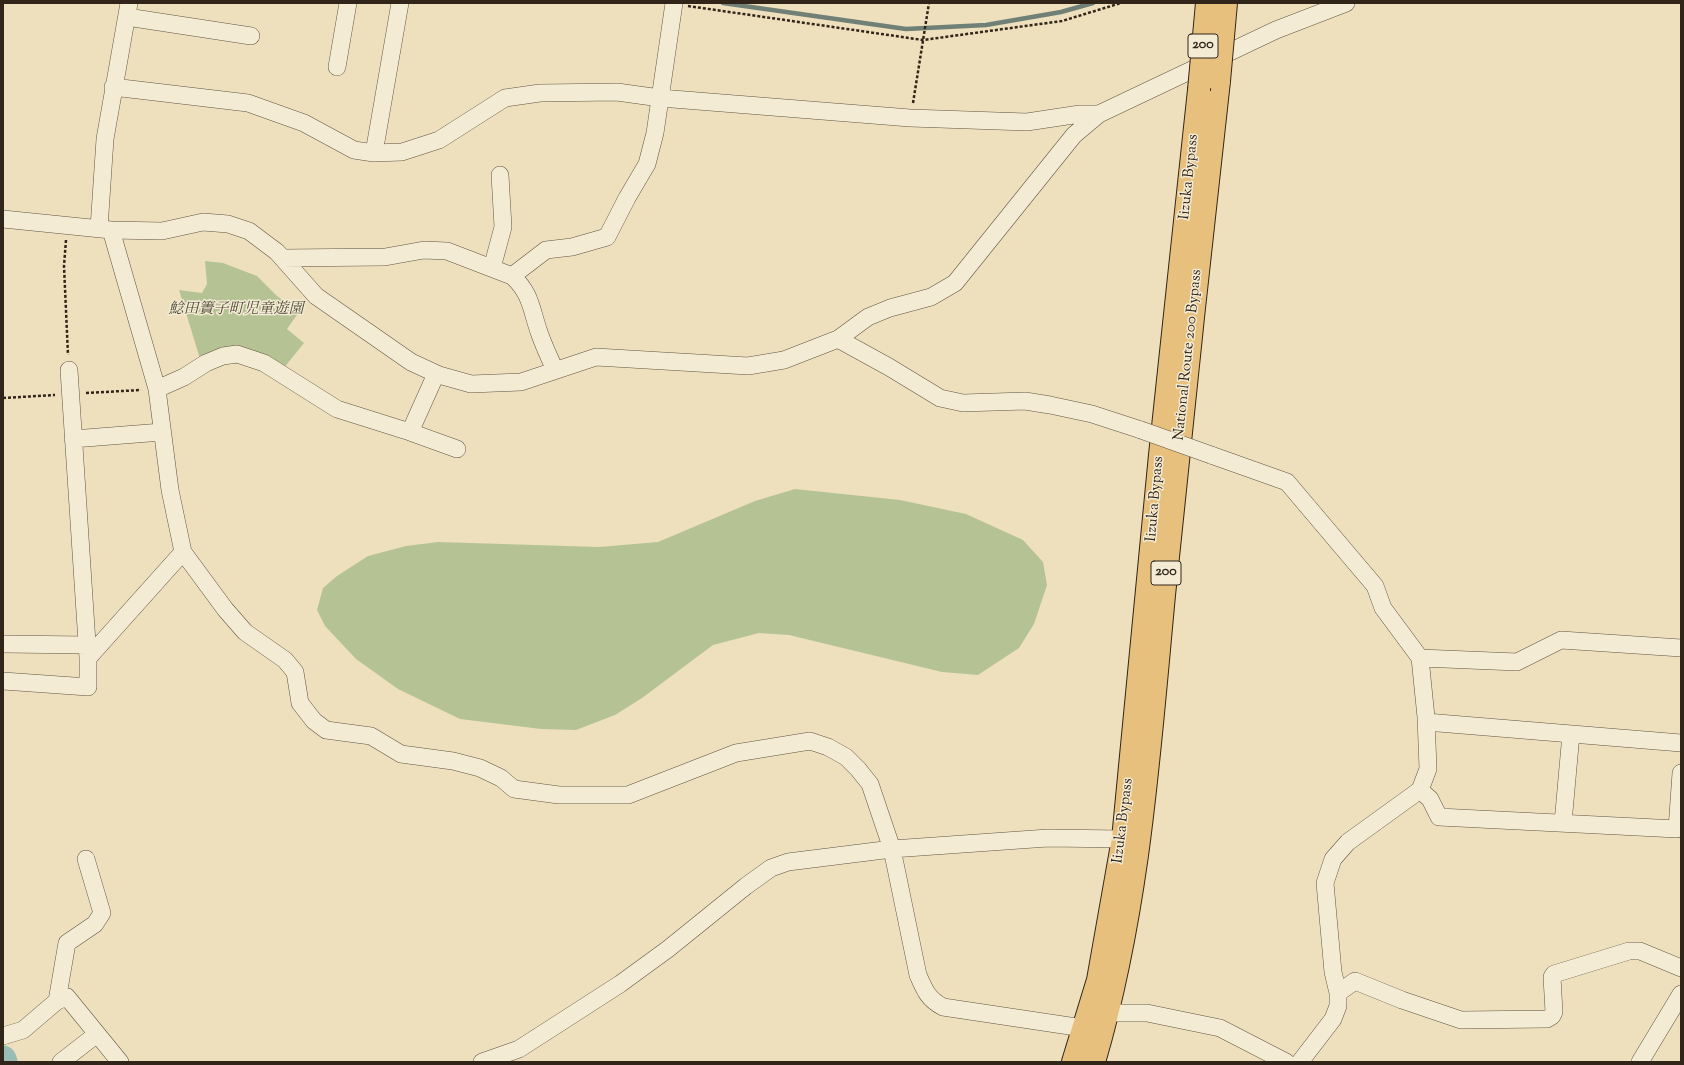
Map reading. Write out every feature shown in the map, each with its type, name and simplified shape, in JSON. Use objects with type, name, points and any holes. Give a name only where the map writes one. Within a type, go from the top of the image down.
[{"type":"highway","name":"Iizuka Bypass","points":[[1073,1062],[1098,980],[1123,839],[1160,454],[1207,3]]},
{"type":"highway","name":"National Route 200 Bypass","points":[[1094,1062],[1108,1013],[1125,937],[1140,841],[1170,532],[1219,81],[1226,3]]},
{"type":"street","points":[[337,67],[348,3]]},
{"type":"street","points":[[374,153],[400,3]]},
{"type":"street","points":[[512,276],[546,250],[572,247],[607,237],[646,164],[654,133],[660,98],[672,3]]},
{"type":"street","points":[[3,219],[105,228],[162,231],[203,222],[228,224],[249,231],[283,258],[316,296],[411,362],[436,374],[471,384],[521,382],[596,357],[748,366],[784,360],[838,340],[868,317],[890,308],[930,297],[955,283],[1074,135],[1098,114],[1276,30],[1346,3]]},
{"type":"street","points":[[251,36],[128,10],[113,87],[105,139],[105,228],[157,389],[170,490],[183,552],[225,609],[245,632],[285,660],[295,672],[300,702],[314,721],[326,730],[371,736],[401,754],[454,761],[480,768],[501,778],[514,789],[559,795],[628,795],[736,753],[810,741],[846,756],[870,784],[892,849],[918,975],[924,990],[932,1001],[943,1007],[1083,1028],[1108,1013],[1147,1014],[1220,1028],[1286,1062]]},
{"type":"street","points":[[113,87],[248,103],[304,123],[354,150],[374,153],[402,152],[440,140],[505,98],[540,93],[617,92],[660,98],[910,118],[1027,122],[1080,114],[1098,114]]},
{"type":"street","points":[[492,268],[503,227],[500,175]]},
{"type":"street","points":[[283,258],[385,258],[424,250],[448,252],[512,276],[521,284],[532,305],[539,331],[555,370]]},
{"type":"street","points":[[838,340],[889,366],[940,398],[963,403],[1025,401],[1050,404],[1092,414],[1287,482],[1376,586],[1383,608],[1420,658],[1426,722],[1428,769],[1420,790],[1348,842],[1333,859],[1325,883],[1334,972],[1338,993],[1338,1006],[1333,1019],[1300,1062]]},
{"type":"street","points":[[157,389],[184,377],[206,363],[223,356],[237,354],[264,363],[337,409],[410,432],[457,449]]},
{"type":"street","points":[[3,681],[88,687],[87,652],[68,370]]},
{"type":"street","points":[[410,432],[436,374]]},
{"type":"street","points":[[73,438],[162,432]]},
{"type":"street","points":[[87,652],[183,552]]},
{"type":"street","points":[[1420,658],[1517,662],[1561,640],[1681,648]]},
{"type":"street","points":[[3,644],[87,652]]},
{"type":"street","points":[[1426,722],[1681,743]]},
{"type":"street","points":[[1563,823],[1571,734]]},
{"type":"street","points":[[1420,790],[1430,799],[1439,817],[1677,829],[1681,773]]},
{"type":"street","points":[[482,1062],[519,1049],[620,984],[668,949],[746,886],[771,868],[804,859],[892,849],[1048,838],[1123,839]]},
{"type":"street","points":[[57,1002],[68,943],[95,924],[102,913],[86,859]]},
{"type":"street","points":[[1338,993],[1356,981],[1402,1000],[1461,1020],[1547,1019],[1552,1016],[1554,1012],[1552,977],[1554,974],[1629,951],[1640,951],[1681,968]]},
{"type":"street","points":[[1640,1062],[1681,994]]},
{"type":"street","points":[[3,1036],[23,1030],[57,1002],[67,997],[120,1062]]},
{"type":"street","points":[[61,1062],[97,1034]]},
{"type":"path","points":[[672,3],[923,40],[1062,21],[1122,3]]},
{"type":"path","points":[[910,118],[929,3]]},
{"type":"path","points":[[67,224],[64,266],[68,370]]},
{"type":"green space","name":"鯰田簀子町児童遊園","points":[[205,261],[223,263],[257,276],[277,296],[299,312],[287,329],[304,343],[283,369],[260,356],[201,362],[179,290],[202,293],[207,284]]},
{"type":"green space","points":[[795,489],[900,500],[966,514],[1023,540],[1043,562],[1047,585],[1034,624],[1019,648],[978,675],[942,672],[789,635],[759,633],[713,645],[642,698],[615,715],[576,730],[541,729],[460,719],[398,689],[356,659],[325,626],[317,610],[323,588],[337,576],[368,556],[406,546],[438,542],[599,547],[658,542],[755,501]]},
{"type":"waterway","points":[[723,3],[906,29],[986,25],[1061,12],[1093,3]]}]
